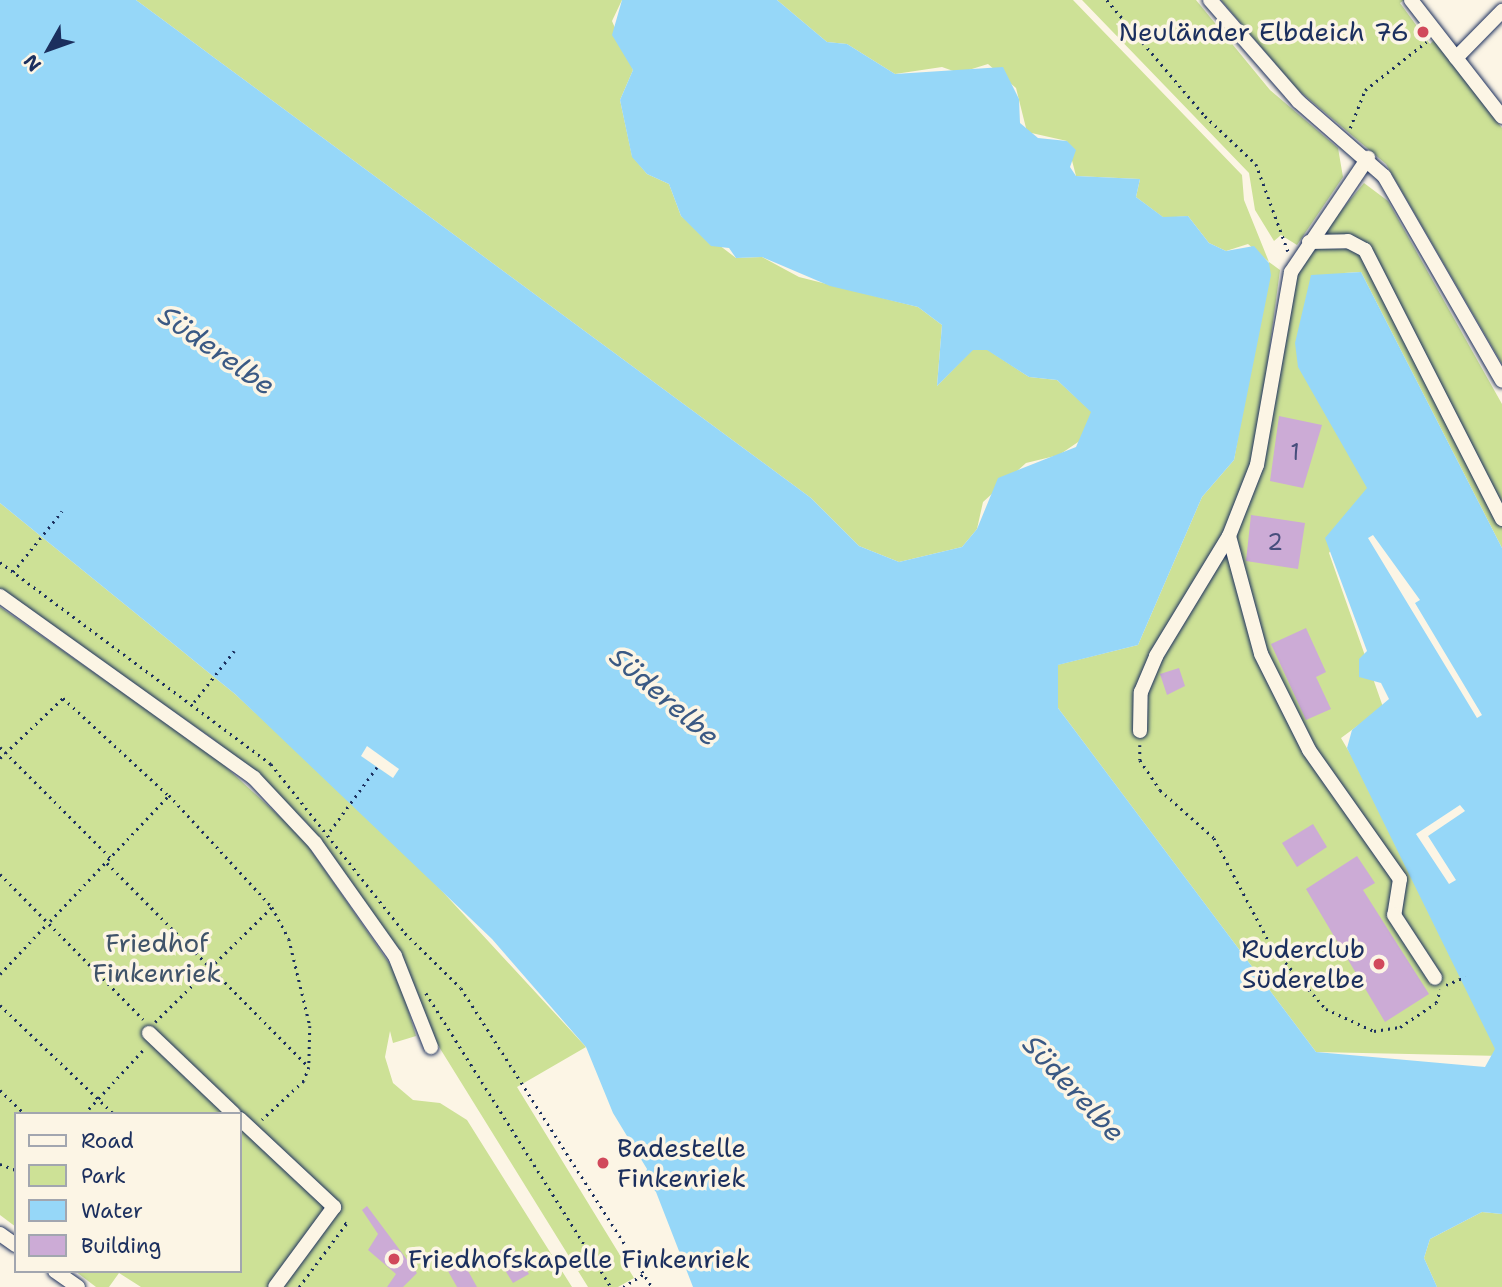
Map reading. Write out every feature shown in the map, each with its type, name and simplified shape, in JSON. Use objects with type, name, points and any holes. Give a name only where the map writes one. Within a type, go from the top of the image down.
[{"type":"street","points":[[1210,0],[1298,101],[1368,158],[1406,211],[1502,380]]},
{"type":"street","points":[[1411,0],[1502,117]]},
{"type":"street","points":[[1456,58],[1483,25],[1501,12]]},
{"type":"street","points":[[1140,731],[1141,692],[1156,656],[1229,536],[1269,412],[1282,302],[1309,242],[1368,158]]},
{"type":"street","points":[[1309,242],[1348,241],[1365,250],[1502,519]]},
{"type":"street","points":[[1229,536],[1261,654],[1309,750],[1400,879],[1394,915],[1438,983]]},
{"type":"street","points":[[0,596],[254,778],[314,843],[395,956],[431,1047]]},
{"type":"street","points":[[149,1033],[232,1112]]},
{"type":"street","points":[[242,1121],[334,1207],[275,1287]]},
{"type":"street","points":[[58,1273],[78,1287]]},
{"type":"path","points":[[1107,0],[1205,116],[1256,164],[1279,236]]},
{"type":"path","points":[[1346,138],[1365,90],[1436,34]]},
{"type":"path","points":[[13,572],[62,510]]},
{"type":"path","points":[[194,702],[234,652]]},
{"type":"path","points":[[0,758],[7,758],[63,698],[169,795],[272,907],[303,988],[309,1067],[304,1080],[251,1130]]},
{"type":"path","points":[[1140,731],[1140,760],[1160,790],[1214,838],[1272,947],[1326,1009],[1374,1031],[1400,1027],[1436,1003],[1438,983],[1465,977]]},
{"type":"path","points":[[0,747],[7,758],[110,857]]},
{"type":"path","points":[[330,831],[377,767]]},
{"type":"path","points":[[0,974],[169,795]]},
{"type":"path","points":[[106,862],[211,965],[309,1067]]},
{"type":"path","points":[[0,874],[50,921]]},
{"type":"path","points":[[46,926],[150,1027],[272,907]]},
{"type":"path","points":[[420,982],[611,1287]]},
{"type":"path","points":[[0,1005],[112,1112]]},
{"type":"path","points":[[86,1112],[148,1044],[149,1033]]},
{"type":"path","points":[[527,1087],[652,1287]]},
{"type":"path","points":[[0,1090],[24,1112]]},
{"type":"path","points":[[299,1287],[346,1224],[329,1213]]},
{"type":"path","points":[[623,1287],[644,1274]]},
{"type":"green space","points":[[136,0],[622,0],[612,21],[633,70],[620,100],[632,156],[647,174],[669,184],[681,216],[736,258],[762,257],[799,277],[918,307],[942,325],[937,386],[973,349],[988,350],[1029,377],[1057,380],[1092,412],[1084,438],[1059,455],[1026,463],[983,502],[977,529],[962,547],[899,562],[859,546],[811,498]]},
{"type":"green space","points":[[777,0],[1073,0],[1242,175],[1244,200],[1269,262],[1248,244],[1226,251],[1209,243],[1188,216],[1164,218],[1136,197],[1140,179],[1076,176],[1067,141],[1027,132],[1016,88],[988,64],[959,73],[942,67],[895,74],[847,44],[827,42]]},
{"type":"green space","points":[[1082,0],[1196,0],[1270,90],[1338,148],[1343,177],[1297,245],[1281,235],[1274,241],[1255,210],[1249,173]]},
{"type":"green space","points":[[1221,0],[1404,0],[1400,3],[1430,44],[1434,40],[1502,128],[1502,364],[1386,164],[1297,89]]},
{"type":"green space","points":[[1364,183],[1388,201],[1502,404],[1502,509],[1377,261],[1320,236]]},
{"type":"green space","points":[[1357,248],[1502,524],[1502,548],[1361,272],[1344,273],[1377,483],[1329,553],[1383,707],[1341,738],[1405,847],[1502,1056],[1316,1052],[1058,708],[1057,665],[1138,645],[1202,497],[1234,460],[1269,262],[1280,270],[1266,375],[1289,290],[1310,249]]},
{"type":"green space","points":[[0,503],[235,694],[406,852],[586,1047],[517,1087],[634,1278],[618,1287],[588,1287],[436,1042],[399,952],[306,822],[213,739],[0,591]]},
{"type":"green space","name":"Friedhof Finkenriek","points":[[0,607],[214,756],[302,837],[398,976],[416,1036],[393,1043],[390,1031],[385,1057],[393,1083],[413,1100],[440,1103],[467,1120],[572,1287],[141,1287],[119,1273],[242,1273],[242,1112],[14,1112],[14,1226],[0,1215]]},
{"type":"green space","points":[[1482,1212],[1502,1214],[1502,1287],[1437,1287],[1424,1258],[1430,1239]]},
{"type":"green space","name":"Friedhof Finkenriek","points":[[78,1273],[119,1273],[109,1287],[96,1287]]},
{"type":"water","name":"Süderelbe","points":[[0,0],[136,0],[811,498],[859,546],[899,562],[962,547],[977,529],[998,478],[1076,447],[1091,412],[1057,380],[1029,377],[987,350],[973,350],[937,386],[942,325],[918,307],[830,286],[762,257],[736,258],[729,248],[711,246],[681,216],[669,184],[647,174],[632,157],[620,100],[633,70],[612,35],[622,0],[777,0],[827,42],[847,44],[895,74],[1003,67],[1019,99],[1020,123],[1038,138],[1067,141],[1076,150],[1070,167],[1076,176],[1140,179],[1136,197],[1163,217],[1188,216],[1209,243],[1226,251],[1254,246],[1269,263],[1271,275],[1234,460],[1202,497],[1138,645],[1058,665],[1058,708],[1316,1052],[1485,1067],[1495,1049],[1347,748],[1352,730],[1389,699],[1381,683],[1359,677],[1359,659],[1367,651],[1325,538],[1367,488],[1298,367],[1295,343],[1311,275],[1361,272],[1502,548],[1502,1214],[1482,1212],[1430,1239],[1424,1258],[1437,1287],[693,1287],[656,1192],[644,1178],[647,1169],[613,1113],[586,1047],[492,939],[235,694],[0,503]]},
{"type":"pier","points":[[1373,535],[1420,600],[1415,603],[1482,715],[1477,718],[1368,538]]},
{"type":"pier","points":[[367,746],[399,769],[393,778],[361,756]]},
{"type":"pier","points":[[1460,805],[1465,811],[1428,836],[1456,880],[1449,884],[1416,834]]},
{"type":"building","points":[[1279,416],[1322,425],[1303,488],[1270,481]]},
{"type":"building","points":[[1251,515],[1305,523],[1298,569],[1246,561]]},
{"type":"building","points":[[1306,628],[1326,672],[1316,677],[1331,709],[1306,720],[1271,644]]},
{"type":"building","points":[[1179,668],[1185,686],[1167,695],[1160,674]]},
{"type":"building","points":[[1313,824],[1327,847],[1297,867],[1282,843]]},
{"type":"building","name":"Ruderclub Süderelbe","points":[[1357,856],[1375,883],[1363,890],[1429,994],[1385,1022],[1306,889]]},
{"type":"building","name":"Friedhofskapelle Finkenriek","points":[[367,1206],[417,1273],[403,1287],[387,1287],[396,1274],[368,1250],[378,1234],[362,1210]]},
{"type":"building","points":[[511,1244],[529,1274],[513,1283],[495,1254]]},
{"type":"building","points":[[458,1253],[477,1287],[457,1287],[443,1262]]},
{"type":"place","name":"Neuländer Elbdeich 76","points":[[1423,32]]},
{"type":"place","name":"Ruderclub Süderelbe","points":[[1379,964]]},
{"type":"place","name":"Badestelle Finkenriek","points":[[603,1163]]},
{"type":"place","name":"Friedhofskapelle Finkenriek","points":[[394,1259]]}]
